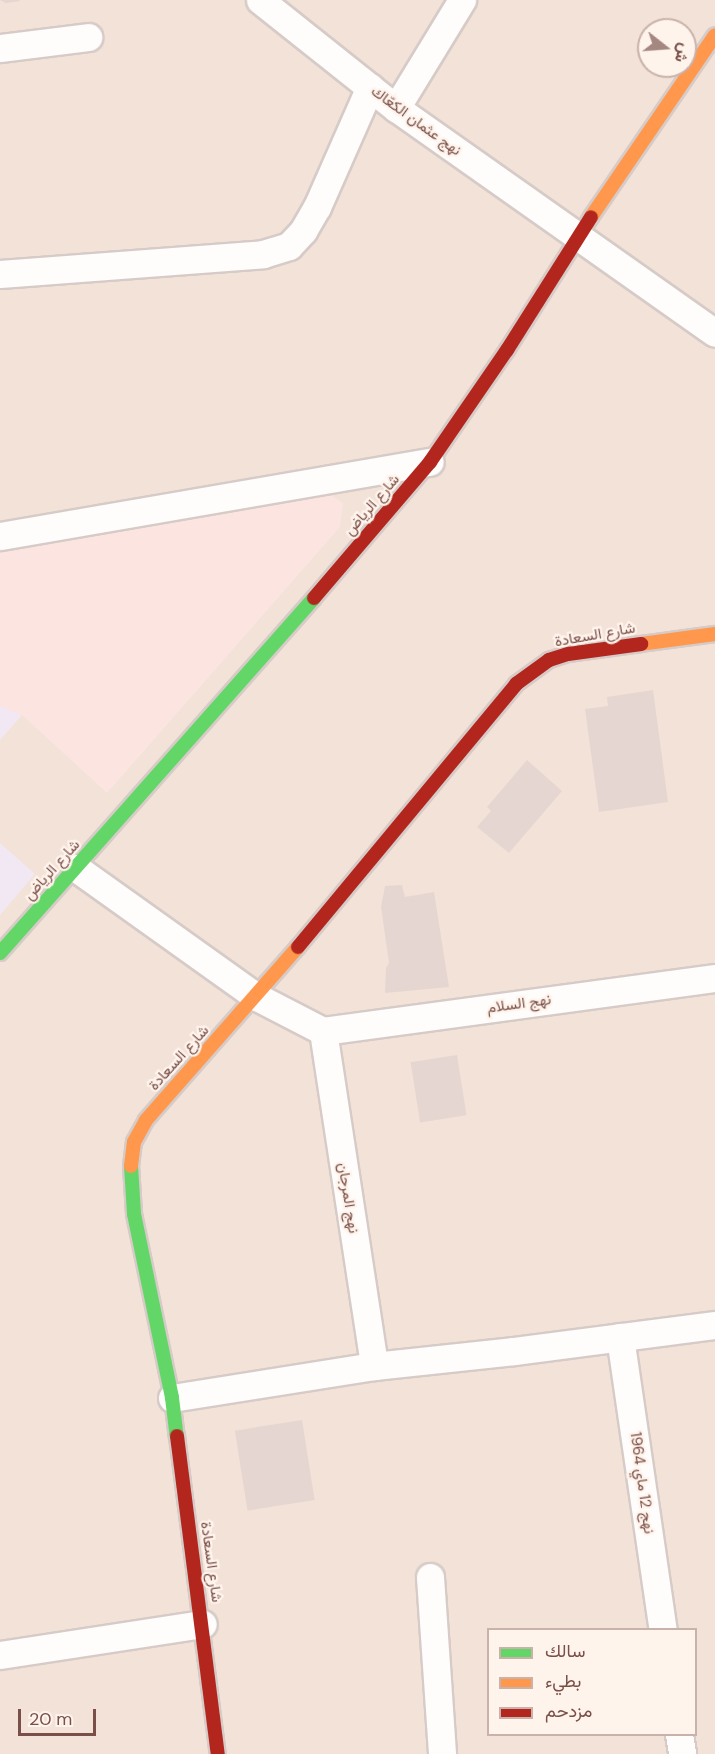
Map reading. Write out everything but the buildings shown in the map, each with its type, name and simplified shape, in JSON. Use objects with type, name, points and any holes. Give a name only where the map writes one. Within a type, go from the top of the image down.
[{"type":"street","name":"نهج عثمان الكعّاك","points":[[260,0],[396,108],[715,333]]},
{"type":"street","points":[[396,108],[462,0]]},
{"type":"street","name":"شارع الرياض","points":[[0,953],[273,646],[430,462],[507,350],[578,236],[715,35]]},
{"type":"street","points":[[0,48],[88,37]]},
{"type":"street","points":[[0,274],[263,254],[289,246],[303,231],[317,207],[370,87]]},
{"type":"street","points":[[0,536],[430,462]]},
{"type":"street","name":"شارع السعادة","points":[[218,1754],[172,1398],[134,1214],[131,1169],[134,1142],[146,1120],[257,997],[516,684],[549,660],[568,654],[715,634]]},
{"type":"street","points":[[76,868],[257,997],[323,1031]]},
{"type":"street","name":"نهج السلام","points":[[323,1031],[715,978]]},
{"type":"street","name":"نهج المرجان","points":[[323,1031],[374,1366]]},
{"type":"street","points":[[172,1398],[374,1366],[715,1325]]},
{"type":"street","name":"نهج 12 ماي 1964","points":[[620,1337],[663,1628]]},
{"type":"street","points":[[430,1577],[442,1754]]},
{"type":"street","points":[[0,1655],[203,1624]]},
{"type":"street","points":[[679,1736],[682,1754]]},
{"type":"shaded area","points":[[0,0],[715,0],[715,1754],[0,1754]]},
{"type":"shaded area","points":[[324,491],[343,503],[340,527],[107,793],[22,715],[0,706],[0,551]]},
{"type":"shaded area","points":[[0,706],[22,715],[0,740]]},
{"type":"shaded area","points":[[0,843],[35,874],[0,915]]},
{"type":"traffic: fast","points":[[0,953],[314,598]]},
{"type":"traffic: fast","points":[[131,1166],[134,1214],[172,1398],[177,1436]]},
{"type":"traffic: slow","points":[[591,217],[715,35]]},
{"type":"traffic: slow","points":[[641,644],[715,634]]},
{"type":"traffic: slow","points":[[131,1166],[134,1142],[146,1120],[298,947]]},
{"type":"traffic: jam","points":[[314,598],[430,462],[507,350],[591,217]]},
{"type":"traffic: jam","points":[[298,947],[516,684],[549,660],[568,654],[641,644]]},
{"type":"traffic: jam","points":[[177,1436],[218,1754]]}]
